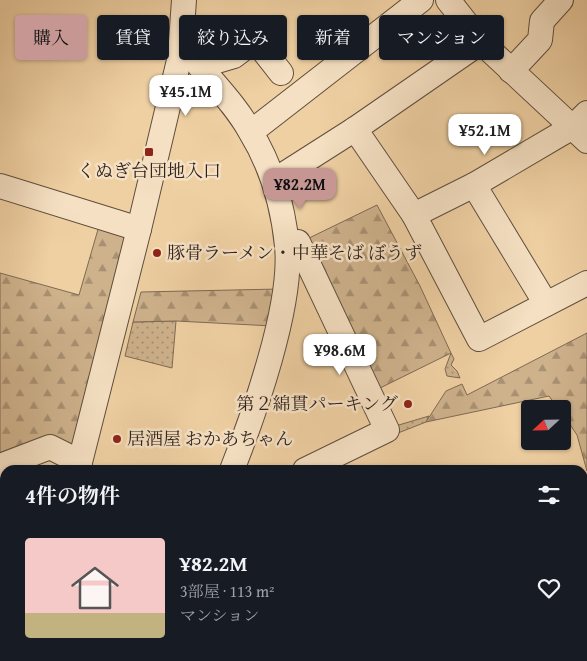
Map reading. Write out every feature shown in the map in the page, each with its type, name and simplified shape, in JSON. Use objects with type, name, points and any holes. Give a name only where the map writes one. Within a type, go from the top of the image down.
[{"type":"street","points":[[79,465],[139,229],[190,61],[184,0]]},
{"type":"street","points":[[251,132],[421,0]]},
{"type":"street","points":[[448,0],[460,15]]},
{"type":"street","points":[[511,71],[540,40],[542,21],[561,0]]},
{"type":"street","points":[[190,61],[234,56],[255,40],[281,73]]},
{"type":"street","points":[[275,180],[355,129],[455,60]]},
{"type":"street","points":[[414,215],[582,127],[500,60]]},
{"type":"street","points":[[190,61],[238,112],[251,132],[275,180],[287,246],[282,307],[264,376],[234,465]]},
{"type":"street","points":[[355,129],[414,215],[479,339],[587,283]]},
{"type":"street","points":[[474,185],[546,304]]},
{"type":"street","points":[[0,186],[139,229]]},
{"type":"street","points":[[287,246],[298,242],[387,430],[314,465]]},
{"type":"street","points":[[3,465],[50,447],[77,465]]},
{"type":"green space","points":[[377,205],[420,286],[451,353],[374,391],[303,241]]},
{"type":"green space","points":[[99,226],[123,234],[127,244],[73,450],[0,458],[0,273],[79,295]]},
{"type":"green space","points":[[280,289],[273,326],[176,321],[133,322],[141,292]]},
{"type":"green space","points":[[176,321],[172,368],[125,356],[133,322]]},
{"type":"green space","points":[[587,333],[587,465],[585,465],[577,435],[571,426],[571,400],[552,400],[549,396],[521,400],[521,402],[426,422],[446,391],[462,384],[467,395]]},
{"type":"green space","points":[[451,353],[454,359],[451,365],[457,371],[460,378],[447,376],[445,369]]},
{"type":"green space","points":[[429,416],[426,422],[393,435],[392,427]]},
{"type":"place","name":"くぬぎ台団地入口","points":[[149,152]]},
{"type":"place","name":"豚骨ラーメン・中華そば ぼうず","points":[[157,253]]},
{"type":"place","name":"第２綿貫パーキング","points":[[408,404]]},
{"type":"place","name":"居酒屋 おかあちゃん","points":[[117,439]]}]
